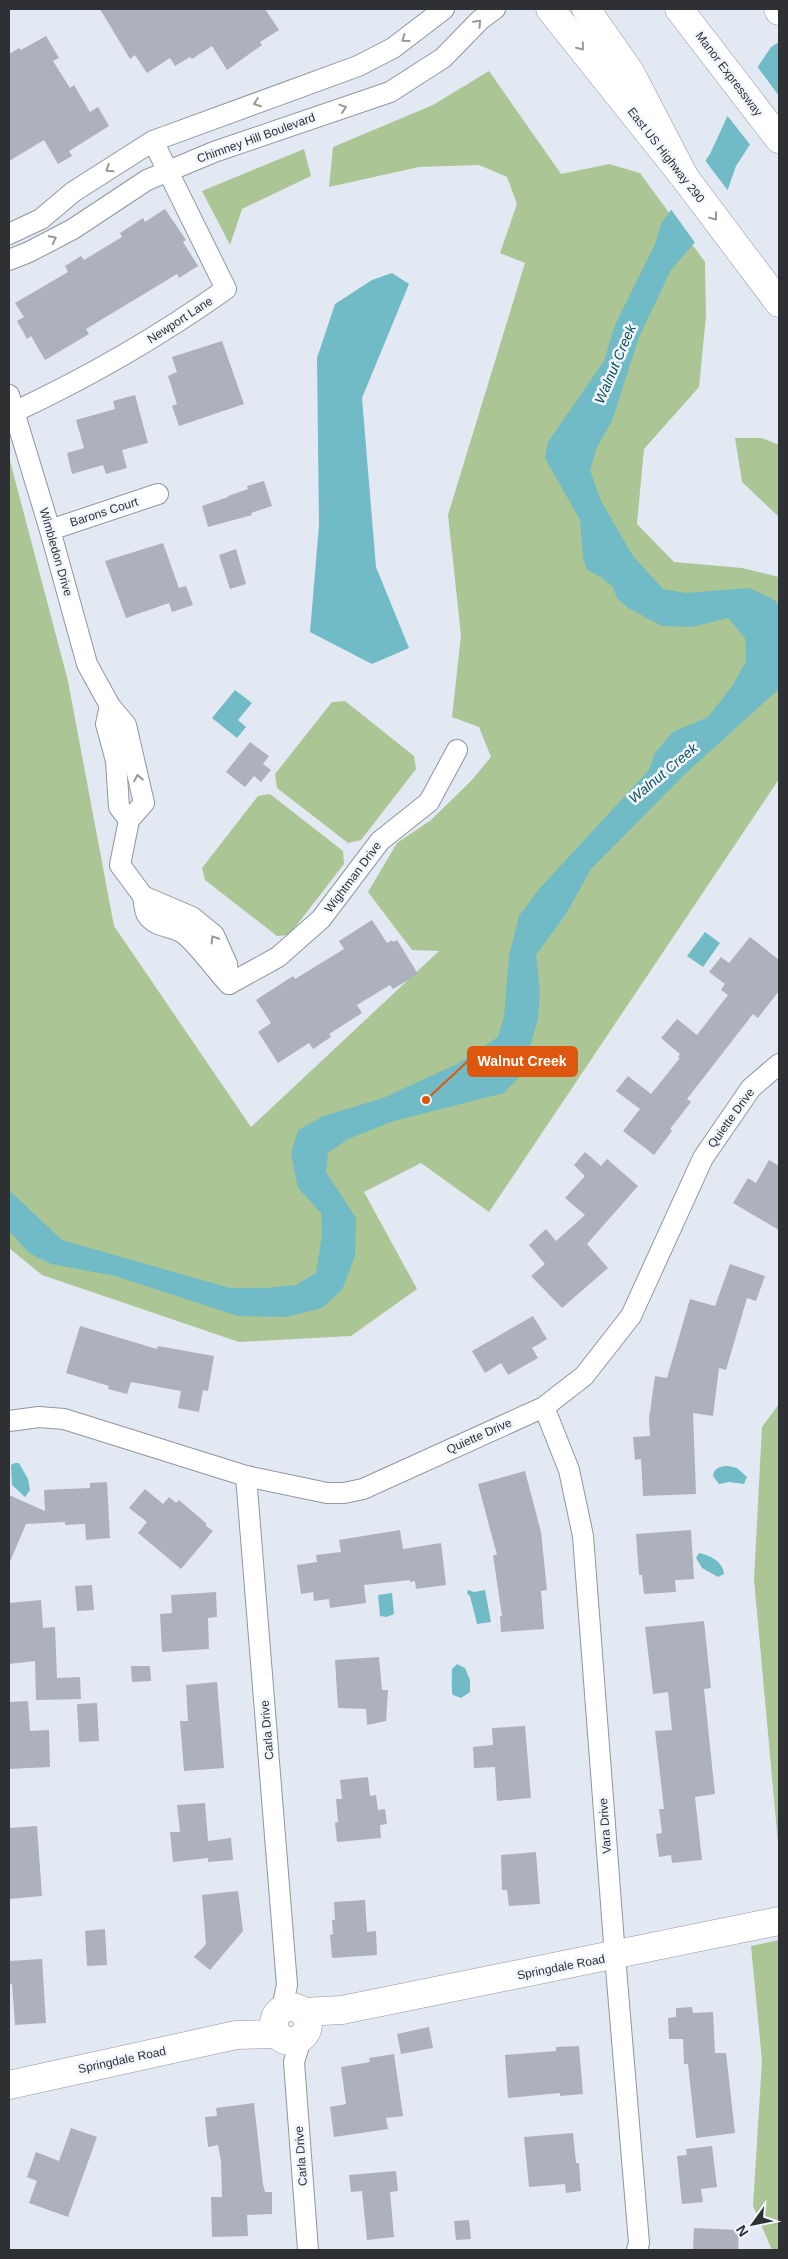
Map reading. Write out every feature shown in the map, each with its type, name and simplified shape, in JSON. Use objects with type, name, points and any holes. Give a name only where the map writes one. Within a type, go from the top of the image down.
[{"type":"main road","points":[[550,9],[622,80]]},
{"type":"main road","points":[[586,9],[622,80]]},
{"type":"main road","name":"Manor Expressway","points":[[683,13],[779,139]]},
{"type":"main road","name":"East US Highway 290","points":[[622,80],[685,178],[779,303]]},
{"type":"main road","name":"Springdale Road","points":[[9,2085],[342,2010],[615,1956],[779,1921]]},
{"type":"street","points":[[9,234],[41,220],[74,192],[153,141],[358,66],[394,48],[444,9]]},
{"type":"street","name":"Chimney Hill Boulevard","points":[[9,260],[29,252],[73,229],[147,180],[214,152],[390,92],[443,58],[466,37],[480,20],[495,9]]},
{"type":"street","name":"Newport Lane","points":[[11,404],[78,382],[170,328],[226,289],[153,141]]},
{"type":"street","name":"Wimbledon Drive","points":[[11,404],[50,530],[87,664],[110,706],[106,724],[116,761],[119,807],[129,820],[120,865],[143,896],[147,914],[161,926],[182,932],[229,984]]},
{"type":"street","name":"Barons Court","points":[[50,530],[158,494]]},
{"type":"street","name":"Wightman Drive","points":[[229,984],[278,957],[321,919],[380,840],[429,802],[457,750]]},
{"type":"street","name":"Quiette Drive","points":[[9,1420],[39,1417],[64,1419],[246,1476],[327,1494],[363,1489],[544,1406],[584,1376],[631,1316],[703,1158],[751,1088],[779,1064]]},
{"type":"street","name":"Vara Drive","points":[[544,1406],[569,1470],[583,1536],[638,2233],[637,2250]]},
{"type":"street","name":"Carla Drive","points":[[246,1476],[308,2250]]},
{"type":"green space","points":[[489,71],[561,174],[609,164],[640,173],[705,262],[706,316],[699,387],[644,449],[637,524],[674,562],[742,568],[779,577],[779,779],[489,1212],[421,1163],[364,1192],[417,1289],[351,1336],[239,1342],[42,1275],[9,1248],[9,457],[68,681],[114,926],[251,1127],[439,951],[412,950],[368,892],[397,843],[431,820],[471,781],[491,757],[479,727],[452,717],[461,635],[448,515],[525,263],[500,253],[517,204],[507,177],[479,165],[419,167],[329,187],[333,147],[433,105]]},
{"type":"green space","points":[[304,149],[311,176],[242,209],[230,245],[202,191]]},
{"type":"green space","points":[[735,438],[762,438],[779,445],[779,517],[742,482]]},
{"type":"green space","points":[[345,701],[414,756],[416,769],[361,840],[348,843],[277,788],[275,774],[332,702]]},
{"type":"green space","points":[[270,794],[343,851],[344,864],[289,935],[277,936],[205,880],[202,868],[258,796]]},
{"type":"green space","points":[[779,1404],[779,1854],[754,1579],[762,1427]]},
{"type":"green space","points":[[779,1940],[779,2250],[772,2250],[753,2206],[762,2061],[751,1946]]},
{"type":"water","points":[[779,42],[779,100],[736,166],[727,192],[696,241],[671,270],[639,337],[612,421],[597,447],[590,470],[601,501],[633,556],[663,589],[686,593],[749,588],[775,600],[779,608],[779,689],[685,774],[591,869],[566,914],[536,955],[540,992],[538,1019],[522,1074],[504,1093],[394,1121],[348,1139],[328,1153],[326,1172],[356,1218],[355,1256],[342,1290],[322,1308],[286,1317],[238,1316],[115,1276],[51,1264],[29,1253],[9,1231],[9,1190],[62,1240],[230,1288],[266,1288],[296,1285],[316,1273],[322,1235],[321,1213],[298,1188],[291,1154],[298,1130],[324,1116],[383,1098],[459,1063],[498,1037],[504,1017],[509,956],[519,916],[539,889],[649,770],[655,753],[673,732],[708,717],[733,685],[746,661],[745,638],[728,618],[692,627],[662,626],[628,608],[617,598],[613,587],[601,577],[587,570],[583,558],[580,520],[545,458],[548,442],[604,361],[615,325],[655,244],[661,224],[710,154],[732,106],[771,47]]},
{"type":"water","points":[[392,273],[409,284],[362,398],[376,567],[409,648],[372,664],[310,632],[319,525],[317,358],[335,304],[372,280]]},
{"type":"water","points":[[235,690],[252,703],[238,720],[246,727],[237,738],[212,718]]},
{"type":"water","points":[[705,932],[720,943],[703,967],[687,956]]},
{"type":"water","points":[[19,1463],[28,1479],[30,1490],[25,1497],[12,1485],[11,1465]]},
{"type":"water","points":[[728,1466],[737,1468],[747,1477],[744,1484],[729,1482],[719,1484],[713,1476],[716,1469]]},
{"type":"water","points":[[699,1553],[707,1555],[719,1563],[724,1574],[718,1577],[702,1568],[696,1558]]},
{"type":"water","points":[[468,1590],[474,1592],[485,1590],[491,1622],[477,1624],[470,1596],[467,1593]]},
{"type":"water","points":[[392,1593],[394,1614],[387,1617],[380,1616],[378,1595]]},
{"type":"water","points":[[457,1664],[465,1668],[470,1680],[470,1692],[461,1698],[453,1695],[452,1690],[452,1669]]},
{"type":"pier","points":[[756,65],[779,96],[779,104],[752,147],[726,114]]},
{"type":"pier","points":[[704,159],[729,192],[696,244],[670,208]]},
{"type":"building","points":[[100,9],[265,9],[279,30],[260,42],[262,45],[227,70],[212,46],[192,59],[190,57],[175,66],[170,58],[147,73],[135,55],[130,59]]},
{"type":"building","points":[[46,36],[59,58],[53,61],[70,88],[74,85],[90,112],[98,107],[109,126],[69,151],[72,156],[58,164],[44,140],[9,161],[9,54],[19,48],[21,50]]},
{"type":"building","points":[[165,209],[186,240],[183,242],[198,266],[179,278],[177,274],[86,329],[89,334],[45,360],[31,336],[27,339],[17,321],[24,317],[15,303],[68,272],[65,266],[81,256],[84,260],[122,237],[120,233],[143,218],[145,222]]},
{"type":"building","points":[[222,341],[244,404],[179,426],[172,406],[177,404],[168,376],[177,372],[172,357]]},
{"type":"building","points":[[135,395],[148,443],[122,450],[127,468],[106,474],[103,465],[72,474],[67,453],[84,448],[76,420],[115,409],[113,401]]},
{"type":"building","points":[[264,481],[272,506],[251,513],[252,515],[208,527],[202,506],[248,489],[247,486]]},
{"type":"building","points":[[163,543],[179,588],[186,586],[193,605],[172,612],[169,603],[126,618],[105,561]]},
{"type":"building","points":[[236,549],[246,584],[230,589],[219,555]]},
{"type":"building","points":[[250,742],[269,756],[263,764],[271,770],[261,782],[254,776],[245,787],[226,772]]},
{"type":"building","points":[[372,920],[387,943],[397,940],[418,974],[393,989],[390,985],[357,1005],[362,1013],[329,1034],[331,1037],[313,1049],[309,1043],[278,1063],[258,1032],[271,1023],[256,1000],[293,976],[295,979],[344,949],[339,941]]},
{"type":"building","points":[[750,937],[779,960],[779,991],[758,1018],[753,1014],[687,1099],[691,1102],[670,1129],[672,1131],[654,1155],[623,1131],[640,1109],[616,1091],[628,1076],[651,1094],[680,1058],[678,1057],[680,1054],[661,1038],[677,1019],[697,1035],[728,995],[721,990],[725,984],[709,972],[721,957],[729,963]]},
{"type":"building","points":[[585,1152],[601,1166],[607,1159],[638,1186],[587,1244],[608,1268],[562,1308],[531,1276],[545,1264],[529,1245],[546,1229],[556,1241],[585,1215],[565,1198],[585,1176],[574,1165]]},
{"type":"building","points":[[769,1160],[779,1166],[779,1230],[733,1203],[748,1178],[756,1183]]},
{"type":"building","points":[[730,1264],[765,1276],[756,1301],[747,1298],[726,1370],[719,1368],[713,1416],[693,1413],[696,1494],[643,1496],[641,1459],[635,1460],[633,1437],[650,1436],[649,1419],[655,1376],[667,1378],[690,1299],[715,1306]]},
{"type":"building","points":[[533,1316],[547,1339],[532,1348],[538,1358],[508,1375],[501,1363],[485,1373],[472,1351]]},
{"type":"building","points":[[80,1326],[157,1349],[158,1346],[214,1356],[208,1391],[203,1390],[199,1412],[178,1408],[181,1391],[131,1382],[127,1394],[108,1389],[109,1386],[66,1373]]},
{"type":"building","points":[[525,1471],[541,1532],[547,1590],[541,1591],[544,1629],[501,1632],[500,1616],[502,1616],[493,1555],[497,1555],[478,1484]]},
{"type":"building","points":[[107,1482],[110,1538],[86,1540],[85,1524],[65,1525],[65,1522],[26,1524],[9,1564],[9,1495],[45,1511],[44,1490],[90,1488],[90,1483]]},
{"type":"building","points":[[145,1489],[163,1504],[169,1497],[176,1503],[179,1500],[213,1531],[181,1569],[138,1533],[147,1522],[129,1508]]},
{"type":"building","points":[[400,1530],[403,1549],[441,1543],[446,1585],[416,1589],[415,1581],[410,1582],[410,1580],[364,1585],[366,1603],[330,1608],[329,1599],[314,1601],[313,1592],[301,1594],[297,1565],[317,1562],[316,1555],[341,1552],[339,1540]]},
{"type":"building","points":[[691,1530],[694,1579],[675,1580],[676,1592],[644,1594],[642,1575],[639,1575],[636,1534]]},
{"type":"building","points":[[92,1585],[94,1610],[77,1611],[75,1586]]},
{"type":"building","points":[[216,1592],[217,1617],[208,1618],[209,1649],[162,1652],[160,1614],[172,1613],[171,1595]]},
{"type":"building","points":[[41,1600],[43,1628],[55,1627],[57,1678],[80,1677],[81,1699],[36,1700],[35,1661],[9,1664],[9,1603]]},
{"type":"building","points":[[704,1621],[711,1688],[704,1689],[715,1794],[695,1797],[702,1860],[672,1863],[671,1855],[659,1857],[656,1834],[662,1833],[659,1809],[664,1809],[655,1731],[672,1730],[668,1692],[653,1694],[645,1627]]},
{"type":"building","points":[[379,1657],[382,1690],[388,1690],[386,1721],[367,1725],[366,1709],[338,1708],[335,1660]]},
{"type":"building","points":[[131,1666],[150,1666],[151,1681],[132,1682]]},
{"type":"building","points":[[217,1682],[224,1768],[184,1771],[180,1721],[188,1721],[186,1685]]},
{"type":"building","points":[[28,1701],[30,1731],[49,1730],[50,1767],[9,1769],[9,1702]]},
{"type":"building","points":[[97,1703],[99,1741],[79,1742],[77,1704]]},
{"type":"building","points":[[525,1726],[531,1798],[497,1801],[495,1767],[474,1768],[473,1747],[493,1745],[492,1728]]},
{"type":"building","points":[[368,1777],[370,1796],[376,1795],[378,1810],[385,1809],[387,1824],[380,1825],[381,1838],[337,1842],[335,1823],[338,1822],[336,1799],[342,1799],[340,1780]]},
{"type":"building","points":[[205,1803],[208,1841],[231,1838],[233,1860],[208,1862],[208,1858],[173,1862],[170,1832],[180,1832],[177,1805]]},
{"type":"building","points":[[37,1826],[42,1896],[10,1899],[9,1828]]},
{"type":"building","points":[[536,1852],[540,1904],[509,1906],[507,1890],[502,1890],[501,1855]]},
{"type":"building","points":[[238,1891],[243,1931],[210,1970],[194,1957],[206,1944],[202,1895]]},
{"type":"building","points":[[365,1900],[367,1932],[376,1931],[377,1955],[332,1958],[330,1935],[333,1934],[332,1920],[335,1920],[334,1902]]},
{"type":"building","points":[[105,1929],[107,1965],[87,1966],[85,1931]]},
{"type":"building","points":[[42,1959],[46,2023],[15,2025],[12,1984],[9,1984],[9,1961]]},
{"type":"building","points":[[692,2007],[693,2013],[713,2012],[715,2053],[726,2053],[735,2133],[696,2138],[688,2064],[684,2064],[683,2039],[669,2039],[668,2018],[676,2017],[676,2008]]},
{"type":"building","points":[[429,2027],[433,2048],[401,2054],[397,2034]]},
{"type":"building","points":[[579,2046],[583,2094],[560,2096],[560,2093],[508,2098],[505,2055],[556,2051],[556,2047]]},
{"type":"building","points":[[394,2054],[403,2116],[386,2118],[388,2129],[334,2137],[330,2107],[346,2104],[341,2067],[370,2062],[369,2058]]},
{"type":"building","points":[[254,2103],[263,2184],[265,2192],[272,2192],[272,2214],[247,2215],[248,2236],[212,2237],[211,2197],[222,2197],[221,2162],[218,2145],[208,2147],[205,2117],[217,2116],[216,2108]]},
{"type":"building","points":[[71,2128],[97,2137],[68,2217],[29,2203],[37,2181],[27,2177],[36,2152],[59,2161]]},
{"type":"building","points":[[573,2133],[576,2163],[579,2163],[581,2191],[566,2193],[565,2184],[529,2187],[524,2137]]},
{"type":"building","points":[[712,2146],[717,2187],[701,2189],[703,2202],[682,2204],[677,2156],[687,2155],[686,2149]]},
{"type":"building","points":[[396,2171],[398,2191],[390,2192],[394,2237],[367,2240],[362,2191],[351,2192],[349,2175]]},
{"type":"building","points":[[469,2220],[471,2239],[456,2240],[454,2221]]},
{"type":"building","points":[[694,2228],[739,2230],[738,2250],[693,2250]]},
{"type":"place","name":"Walnut Creek","points":[[426,1100]]}]
